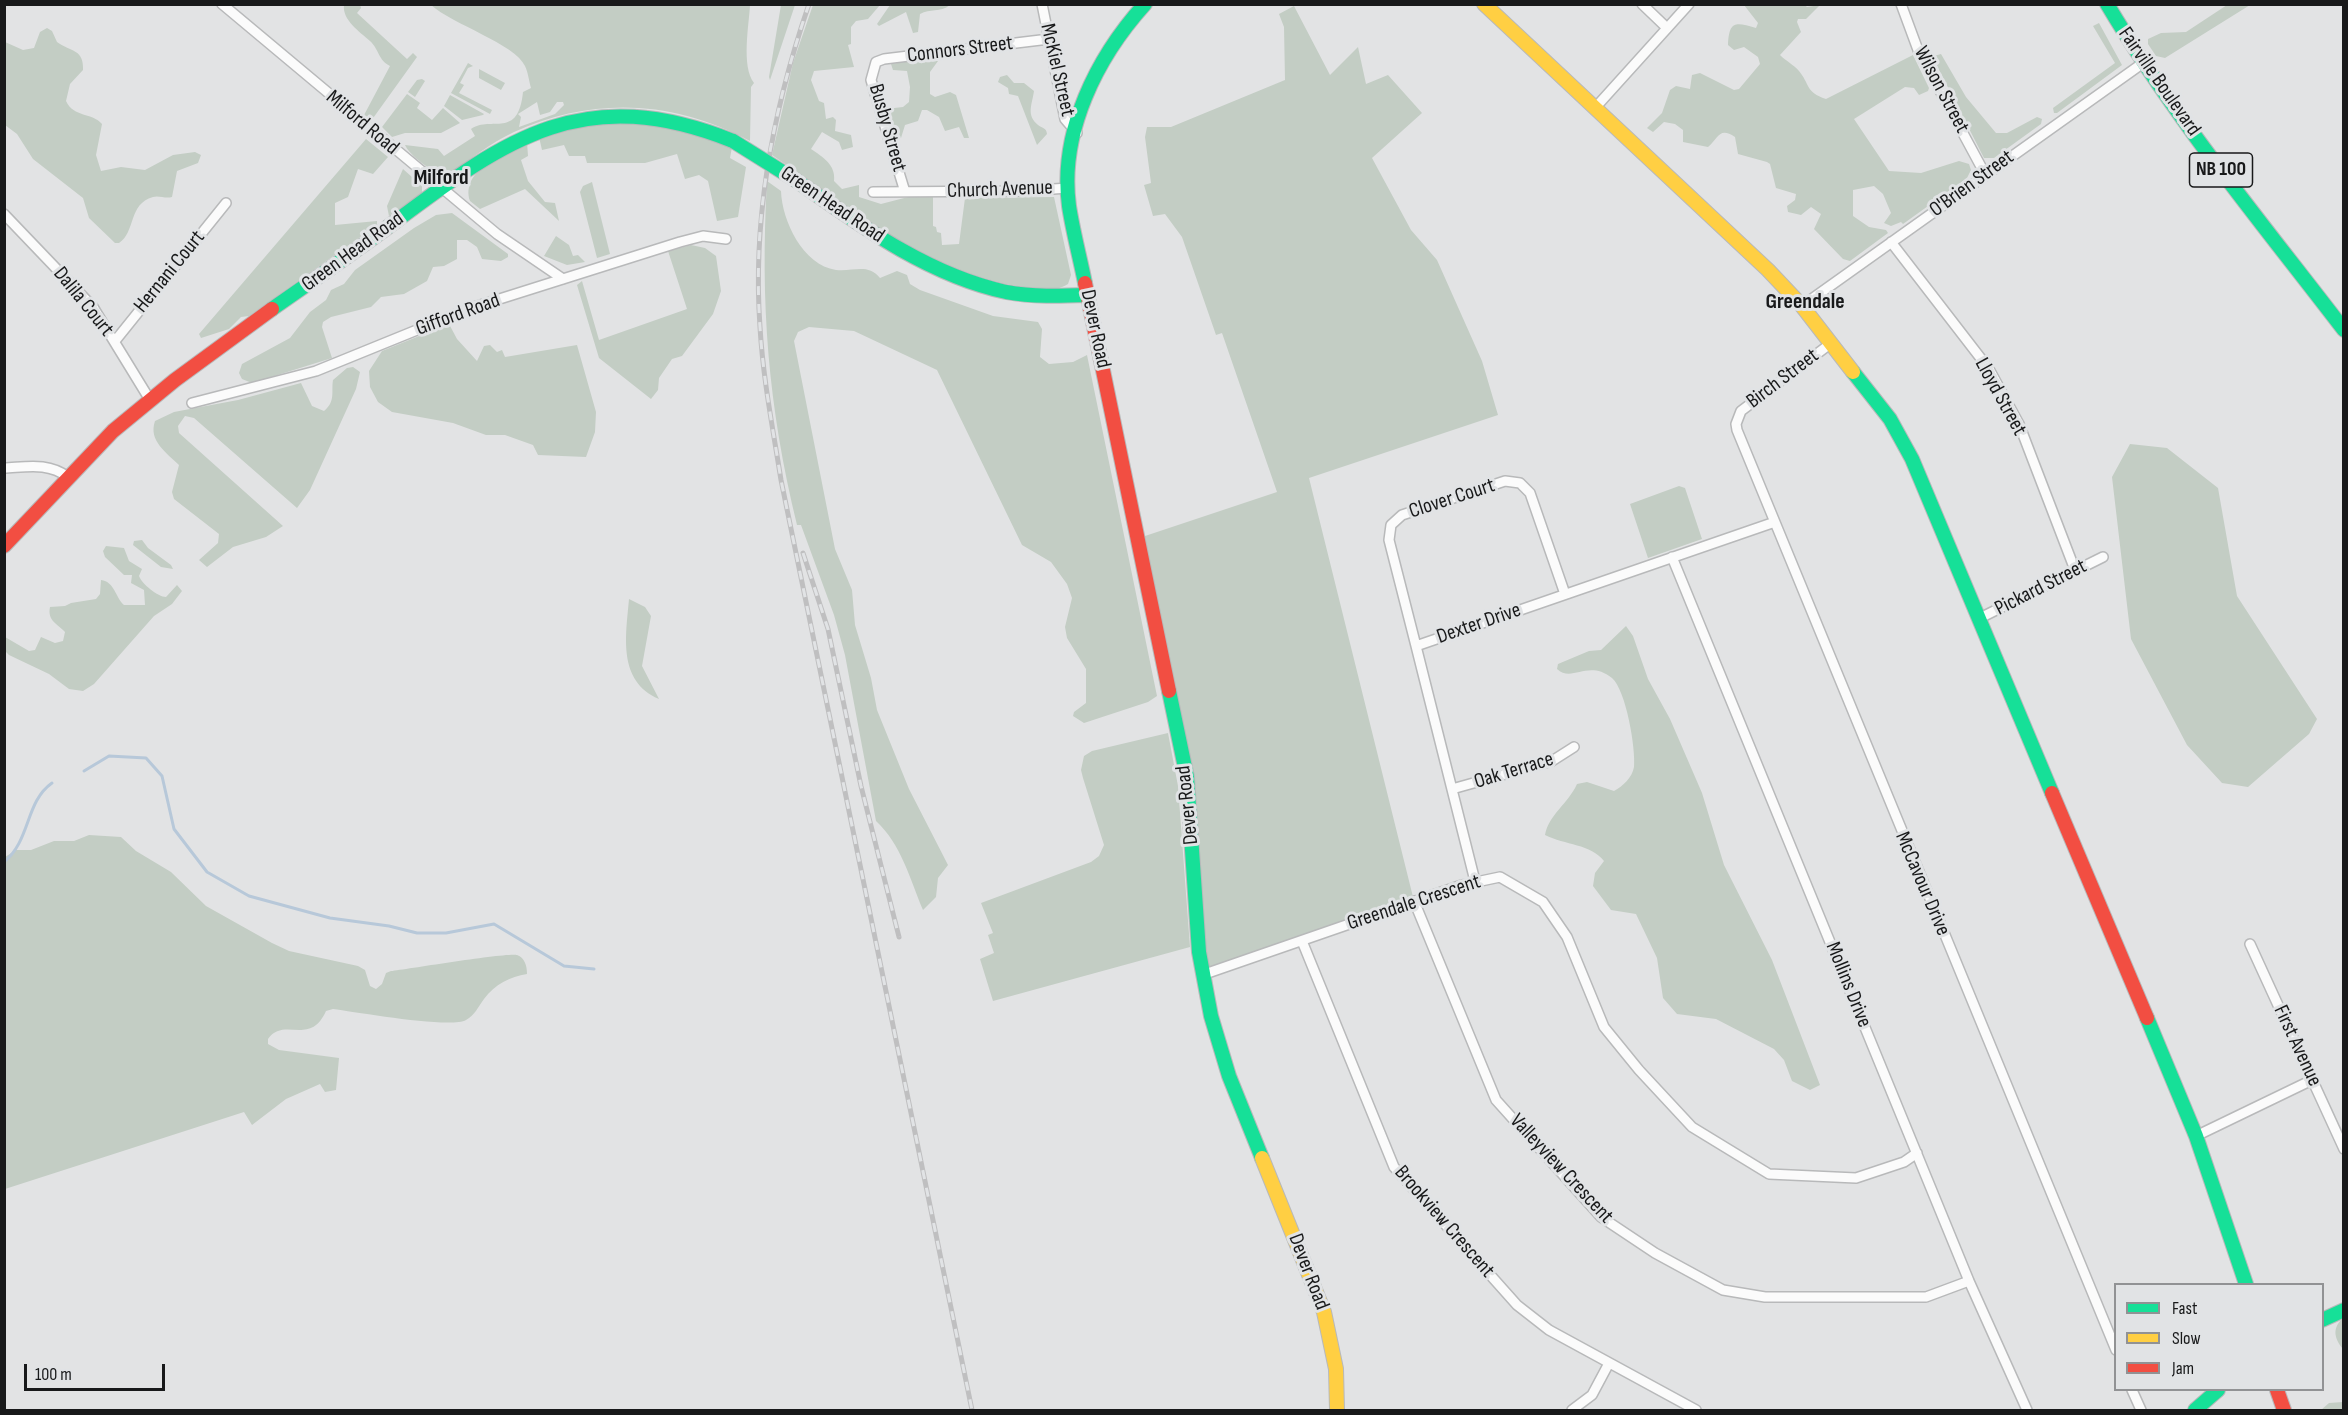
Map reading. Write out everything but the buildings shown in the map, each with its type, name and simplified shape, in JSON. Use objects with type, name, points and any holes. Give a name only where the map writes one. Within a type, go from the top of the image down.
[{"type":"main road","name":"Church Avenue","points":[[1068,188],[1077,133],[1086,101],[1104,57],[1126,24],[1145,4]]},
{"type":"main road","name":"Fairville Boulevard","points":[[2107,4],[2143,63],[2253,213],[2343,330]]},
{"type":"main road","points":[[1485,5],[1768,270],[1802,306],[1890,419],[1936,511],[1978,619],[2196,1136],[2246,1283]]},
{"type":"main road","name":"Green Head Road","points":[[4,546],[101,442],[150,400],[441,188],[521,139],[567,122],[619,115],[655,117],[693,125],[733,141],[893,246],[947,274],[993,290],[1029,296],[1053,298],[1088,295]]},
{"type":"main road","name":"Dever Road","points":[[1068,188],[1071,220],[1187,777],[1202,975],[1211,1016],[1229,1076],[1324,1312],[1336,1369],[1337,1410]]},
{"type":"main road","points":[[2324,1319],[2343,1310]]},
{"type":"main road","points":[[2195,1410],[2216,1391]]},
{"type":"main road","points":[[2278,1391],[2284,1410]]},
{"type":"street","name":"Milford Road","points":[[222,4],[497,234],[563,279]]},
{"type":"street","name":"McKiel Street","points":[[1042,4],[1065,119],[1077,133]]},
{"type":"street","points":[[1642,4],[1667,28]]},
{"type":"street","points":[[1595,108],[1689,4]]},
{"type":"street","name":"Wilson Street","points":[[1901,4],[1918,50],[1985,174]]},
{"type":"street","name":"Connors Street","points":[[874,65],[884,59],[1049,39]]},
{"type":"street","name":"O'Brien Street","points":[[1802,306],[2143,63]]},
{"type":"street","name":"Busby Street","points":[[874,65],[871,74],[873,88],[905,192]]},
{"type":"street","name":"Church Avenue","points":[[873,192],[1024,192],[1068,188]]},
{"type":"street","name":"Hernani Court","points":[[115,341],[226,203]]},
{"type":"street","name":"Dalila Court","points":[[4,213],[93,307],[150,400]]},
{"type":"street","name":"Gifford Road","points":[[192,403],[316,370],[471,308],[563,279],[700,237],[726,239]]},
{"type":"street","name":"Lloyd Street","points":[[1891,242],[1989,369],[2019,424],[2075,570]]},
{"type":"street","name":"Birch Street","points":[[1737,416],[1830,344]]},
{"type":"street","name":"McCavour Drive","points":[[1737,416],[1737,430],[1772,523],[2114,1348]]},
{"type":"street","points":[[4,468],[44,466],[68,477]]},
{"type":"street","name":"Clover Court","points":[[1416,646],[1389,540],[1391,525],[1402,515],[1505,481],[1520,483],[1530,493],[1565,594]]},
{"type":"street","name":"Dexter Drive","points":[[1475,881],[1416,646],[1772,523]]},
{"type":"street","name":"Mollins Drive","points":[[1672,557],[1969,1281],[2027,1410]]},
{"type":"street","name":"Pickard Street","points":[[1978,619],[2103,557]]},
{"type":"street","name":"Oak Terrace","points":[[1452,789],[1552,761],[1574,747]]},
{"type":"street","name":"Greendale Crescent","points":[[1202,975],[1414,901],[1475,881],[1500,877],[1543,902],[1567,937],[1604,1027],[1692,1127],[1769,1174],[1856,1178],[1904,1161],[1917,1153]]},
{"type":"street","name":"Valleyview Crescent","points":[[1414,901],[1496,1100],[1601,1217],[1655,1253],[1723,1290],[1765,1297],[1926,1297],[1969,1281]]},
{"type":"street","name":"Brookview Crescent","points":[[1302,940],[1394,1167],[1517,1305],[1549,1330],[1608,1365],[1693,1410]]},
{"type":"street","name":"First Avenue","points":[[2250,944],[2343,1149]]},
{"type":"street","points":[[2196,1136],[2312,1080]]},
{"type":"street","points":[[1572,1410],[1592,1395],[1608,1365]]},
{"type":"street","points":[[2133,1391],[2140,1410]]},
{"type":"shaded area","points":[[1804,4],[1807,7],[1820,5],[1806,19],[1798,19],[1801,32],[1780,55],[1797,69],[1814,94],[1826,99],[1913,55],[1929,88],[1928,91],[1919,95],[1914,88],[1905,87],[1854,119],[1889,171],[1921,173],[1959,161],[1969,164],[1971,170],[1967,178],[1903,224],[1901,222],[1891,226],[1884,223],[1891,213],[1883,194],[1874,186],[1853,190],[1853,216],[1869,227],[1886,230],[1888,233],[1850,261],[1843,259],[1814,229],[1821,214],[1811,207],[1801,215],[1788,212],[1787,206],[1795,200],[1796,194],[1776,188],[1770,164],[1738,154],[1735,137],[1722,133],[1708,147],[1683,142],[1683,130],[1675,124],[1664,122],[1653,132],[1647,128],[1662,113],[1670,90],[1676,86],[1690,89],[1692,75],[1700,73],[1734,90],[1739,89],[1760,64],[1758,57],[1744,47],[1734,50],[1728,45],[1732,27],[1739,24],[1756,28],[1758,23],[1744,5]]},
{"type":"shaded area","points":[[344,5],[360,5],[361,8],[357,13],[407,59],[413,53],[417,57],[371,121],[363,117],[390,66],[383,61],[373,44],[349,21]]},
{"type":"shaded area","points":[[431,5],[750,5],[747,56],[750,76],[754,83],[751,87],[750,141],[721,127],[692,117],[663,111],[603,108],[574,112],[544,120],[505,136],[448,174],[437,172],[417,159],[405,145],[438,149],[444,156],[475,136],[471,129],[479,125],[510,121],[516,116],[523,92],[531,88],[526,68],[519,58],[496,42]],"holes":[[[537,102],[540,115],[550,112],[557,102],[563,102],[564,105],[555,114],[519,127],[521,117],[518,114]]]},
{"type":"shaded area","points":[[781,5],[795,5],[770,80],[769,77]]},
{"type":"shaded area","points":[[813,5],[880,5],[868,19],[856,21],[851,27],[851,44],[848,45],[854,67],[814,71],[811,80],[819,101],[824,103],[826,119],[833,117],[836,120],[835,131],[851,135],[853,147],[842,150],[839,142],[822,132],[811,149],[831,166],[834,181],[842,189],[859,185],[859,197],[881,204],[908,197],[933,197],[933,226],[936,227],[937,232],[941,233],[942,245],[959,244],[965,198],[1054,197],[1071,275],[1068,284],[1051,289],[1023,287],[954,268],[922,253],[860,216],[772,155],[793,63]]},
{"type":"shaded area","points":[[890,5],[950,5],[920,14],[918,32],[913,33],[906,12],[879,26],[877,24]]},
{"type":"shaded area","points":[[2227,5],[2250,5],[2165,58],[2156,56],[2148,44],[2148,39],[2161,33],[2186,32]]},
{"type":"shaded area","points":[[1294,6],[1330,75],[1358,47],[1366,84],[1388,75],[1422,113],[1372,158],[1411,230],[1437,260],[1482,361],[1498,415],[1309,478],[1414,901],[1202,975],[1192,837],[1139,538],[1277,492],[1222,333],[1216,335],[1182,237],[1165,214],[1153,216],[1144,185],[1151,183],[1145,137],[1147,127],[1171,127],[1285,80],[1284,27],[1279,14]]},
{"type":"shaded area","points":[[2099,23],[2122,65],[2054,113],[2053,108],[2115,63],[2093,26]]},
{"type":"shaded area","points":[[47,28],[52,31],[57,42],[76,52],[83,63],[83,70],[70,84],[66,101],[78,113],[98,120],[102,124],[96,155],[101,171],[121,167],[145,170],[173,155],[195,152],[201,155],[198,163],[177,171],[172,197],[153,197],[140,206],[128,232],[119,243],[115,243],[89,218],[83,198],[33,159],[17,134],[5,125],[5,42],[23,50],[34,48],[40,32]]},
{"type":"shaded area","points":[[1941,54],[1966,97],[1996,133],[2007,133],[2037,117],[2042,119],[2041,124],[1994,158],[1984,158],[1935,62],[1934,56]]},
{"type":"shaded area","points":[[936,57],[938,61],[930,72],[930,94],[935,97],[950,92],[956,95],[969,138],[964,138],[959,127],[945,131],[939,117],[927,110],[922,110],[918,121],[905,125],[901,138],[896,139],[886,109],[903,107],[909,102],[910,87],[907,71],[893,70],[891,64]]},
{"type":"shaded area","points":[[468,63],[473,66],[468,68],[460,83],[464,85],[459,93],[492,110],[490,114],[451,93]]},
{"type":"shaded area","points":[[479,69],[505,83],[501,90],[479,78]]},
{"type":"shaded area","points":[[1007,75],[1014,83],[1024,83],[1034,91],[1031,114],[1034,121],[1045,129],[1047,134],[1037,145],[1018,96],[1009,94],[1008,88],[998,82],[1000,77]]},
{"type":"shaded area","points":[[417,80],[425,81],[415,97],[408,92]]},
{"type":"shaded area","points":[[407,94],[420,103],[417,108],[432,120],[443,108],[460,123],[441,133],[405,133],[392,137],[382,127]]},
{"type":"shaded area","points":[[450,95],[484,114],[462,120],[444,106]]},
{"type":"shaded area","points":[[641,121],[693,132],[732,147],[730,158],[746,167],[738,217],[717,221],[708,181],[699,175],[685,179],[677,154],[645,163],[587,163],[585,156],[569,156],[564,145],[542,150],[539,137],[590,125]]},
{"type":"shaded area","points":[[366,139],[388,157],[373,174],[358,169],[348,197],[335,203],[335,225],[377,221],[377,225],[249,316],[241,317],[229,329],[201,338],[199,334]]},
{"type":"shaded area","points":[[527,142],[528,156],[521,160],[528,181],[545,202],[555,203],[559,221],[525,189],[480,209],[470,201],[469,190],[478,172],[497,157]]},
{"type":"shaded area","points":[[403,169],[422,186],[422,193],[389,216],[387,206]]},
{"type":"shaded area","points":[[767,181],[781,191],[785,215],[796,240],[804,251],[824,266],[836,270],[865,269],[880,278],[897,271],[907,275],[910,284],[920,290],[993,316],[1038,322],[1042,329],[1040,357],[1049,364],[1073,362],[1087,355],[1157,696],[1148,702],[1084,723],[1073,716],[1074,712],[1086,703],[1086,669],[1067,638],[1065,627],[1072,598],[1067,584],[1051,562],[1022,545],[937,370],[854,331],[809,327],[798,332],[794,341],[835,549],[852,590],[855,625],[871,678],[877,710],[909,789],[948,865],[938,878],[936,897],[923,910],[898,851],[885,830],[876,821],[845,655],[834,615],[801,525],[797,525],[787,481],[768,354],[765,269]]},
{"type":"shaded area","points":[[592,182],[610,254],[597,258],[580,192],[583,186]]},
{"type":"shaded area","points":[[452,213],[508,254],[508,257],[501,261],[482,259],[477,247],[467,240],[457,240],[457,259],[444,266],[433,267],[427,281],[404,294],[381,297],[371,307],[331,317],[323,322],[322,327],[332,358],[252,383],[242,379],[239,373],[242,364],[290,338],[310,312],[326,300],[331,290],[344,284],[355,270],[436,215]]},
{"type":"shaded area","points":[[556,236],[569,245],[573,256],[578,255],[585,262],[567,265],[544,256]]},
{"type":"shaded area","points":[[691,245],[705,248],[716,256],[721,291],[713,314],[682,356],[672,359],[659,378],[658,390],[651,399],[599,358],[577,285],[582,281],[599,340],[687,309],[668,251]]},
{"type":"shaded area","points":[[449,324],[457,339],[477,361],[484,346],[490,345],[497,352],[502,350],[505,357],[577,345],[596,412],[595,432],[586,457],[538,455],[533,445],[505,435],[486,435],[453,423],[392,412],[378,402],[370,387],[369,371],[382,351]]},
{"type":"shaded area","points":[[353,367],[360,372],[356,389],[310,490],[297,508],[194,418],[185,416],[178,426],[179,433],[283,526],[266,537],[233,547],[207,567],[199,560],[218,543],[219,534],[174,499],[172,492],[179,465],[156,441],[155,421],[174,412],[238,400],[301,383],[312,406],[324,411],[332,400],[333,380],[347,368]]},
{"type":"shaded area","points":[[2130,444],[2167,448],[2218,488],[2237,596],[2317,719],[2309,734],[2248,787],[2222,783],[2187,745],[2131,639],[2112,477]]},
{"type":"shaded area","points":[[1679,486],[1685,488],[1702,539],[1648,558],[1630,504]]},
{"type":"shaded area","points":[[142,540],[173,569],[161,567],[133,545],[134,541]]},
{"type":"shaded area","points":[[106,546],[124,548],[129,561],[142,569],[139,576],[141,579],[155,592],[166,597],[177,585],[182,591],[172,604],[154,616],[94,684],[83,691],[69,689],[49,674],[9,655],[5,651],[5,637],[29,651],[35,650],[41,637],[55,643],[63,641],[65,632],[50,616],[50,607],[96,599],[100,594],[101,580],[106,581],[112,587],[124,605],[145,605],[144,590],[131,583],[132,575],[124,575],[105,557],[103,551]]},
{"type":"shaded area","points":[[629,599],[645,607],[651,616],[642,666],[659,699],[636,681],[630,669],[626,642]]},
{"type":"shaded area","points":[[1626,626],[1633,636],[1648,679],[1670,719],[1702,793],[1724,865],[1772,960],[1820,1085],[1810,1090],[1792,1081],[1784,1060],[1774,1049],[1716,1019],[1677,1014],[1663,998],[1657,958],[1636,914],[1611,910],[1593,886],[1595,873],[1604,861],[1592,851],[1545,835],[1550,821],[1577,784],[1587,782],[1614,791],[1627,781],[1633,771],[1632,734],[1626,707],[1622,694],[1612,678],[1595,671],[1569,674],[1557,669],[1558,664],[1589,651],[1601,650]]},
{"type":"shaded area","points":[[1168,733],[1178,786],[1190,947],[993,1001],[980,959],[994,953],[988,935],[993,933],[981,903],[1091,862],[1099,856],[1104,845],[1081,770],[1084,756],[1092,751]]},
{"type":"shaded area","points":[[89,835],[121,837],[136,851],[171,872],[206,906],[289,951],[358,966],[365,970],[370,986],[376,989],[382,984],[386,973],[391,971],[496,956],[520,956],[527,968],[527,974],[498,985],[488,994],[472,1016],[457,1022],[423,1021],[333,1009],[326,1011],[320,1022],[312,1027],[305,1030],[282,1030],[274,1033],[268,1039],[268,1044],[279,1050],[339,1058],[336,1090],[325,1092],[320,1084],[286,1099],[252,1125],[244,1112],[5,1189],[5,857],[16,850],[31,850],[54,841],[74,841]]},
{"type":"shaded area","points":[[2343,1318],[2343,1349],[2338,1341],[2336,1329]]},
{"type":"shaded area","points":[[2343,1402],[2343,1410],[2321,1410],[2329,1403]]},
{"type":"waterway","points":[[84,771],[109,756],[146,758],[162,776],[174,829],[207,872],[249,896],[330,918],[389,926],[417,933],[446,933],[494,924],[564,966],[594,969]]},
{"type":"waterway","points":[[4,862],[19,843],[37,800],[52,783]]},
{"type":"railway","points":[[809,4],[785,83],[762,204],[758,286],[763,366],[781,480],[972,1410]]},
{"type":"railway","points":[[803,553],[828,629],[861,786],[899,937]]},
{"type":"traffic: fast","points":[[1085,283],[1069,206],[1067,178],[1070,151],[1085,97],[1097,72],[1111,48],[1145,4]]},
{"type":"traffic: fast","points":[[2107,4],[2191,130],[2344,330]]},
{"type":"traffic: fast","points":[[272,309],[473,166],[512,144],[550,128],[591,118],[634,117],[681,124],[733,141]]},
{"type":"traffic: fast","points":[[733,141],[797,181]]},
{"type":"traffic: fast","points":[[797,181],[896,247],[949,274],[1016,294],[1088,295]]},
{"type":"traffic: fast","points":[[1853,372],[1890,419],[1912,459],[2052,793]]},
{"type":"traffic: fast","points":[[1169,691],[1187,777],[1199,952],[1211,1016],[1229,1076],[1262,1158]]},
{"type":"traffic: fast","points":[[2147,1018],[2196,1136],[2246,1283]]},
{"type":"traffic: fast","points":[[2324,1319],[2344,1310]]},
{"type":"traffic: fast","points":[[2195,1410],[2217,1391]]},
{"type":"traffic: slow","points":[[1484,4],[1768,270],[1802,306],[1853,372]]},
{"type":"traffic: slow","points":[[1262,1158],[1324,1312],[1336,1369],[1337,1410]]},
{"type":"traffic: jam","points":[[1085,283],[1169,691]]},
{"type":"traffic: jam","points":[[4,546],[113,431],[175,380],[272,309]]},
{"type":"traffic: jam","points":[[2052,793],[2147,1018]]},
{"type":"traffic: jam","points":[[2277,1391],[2284,1410]]},
{"type":"district","name":"Milford","points":[[441,178]]},
{"type":"district","name":"Greendale","points":[[1805,302]]}]
